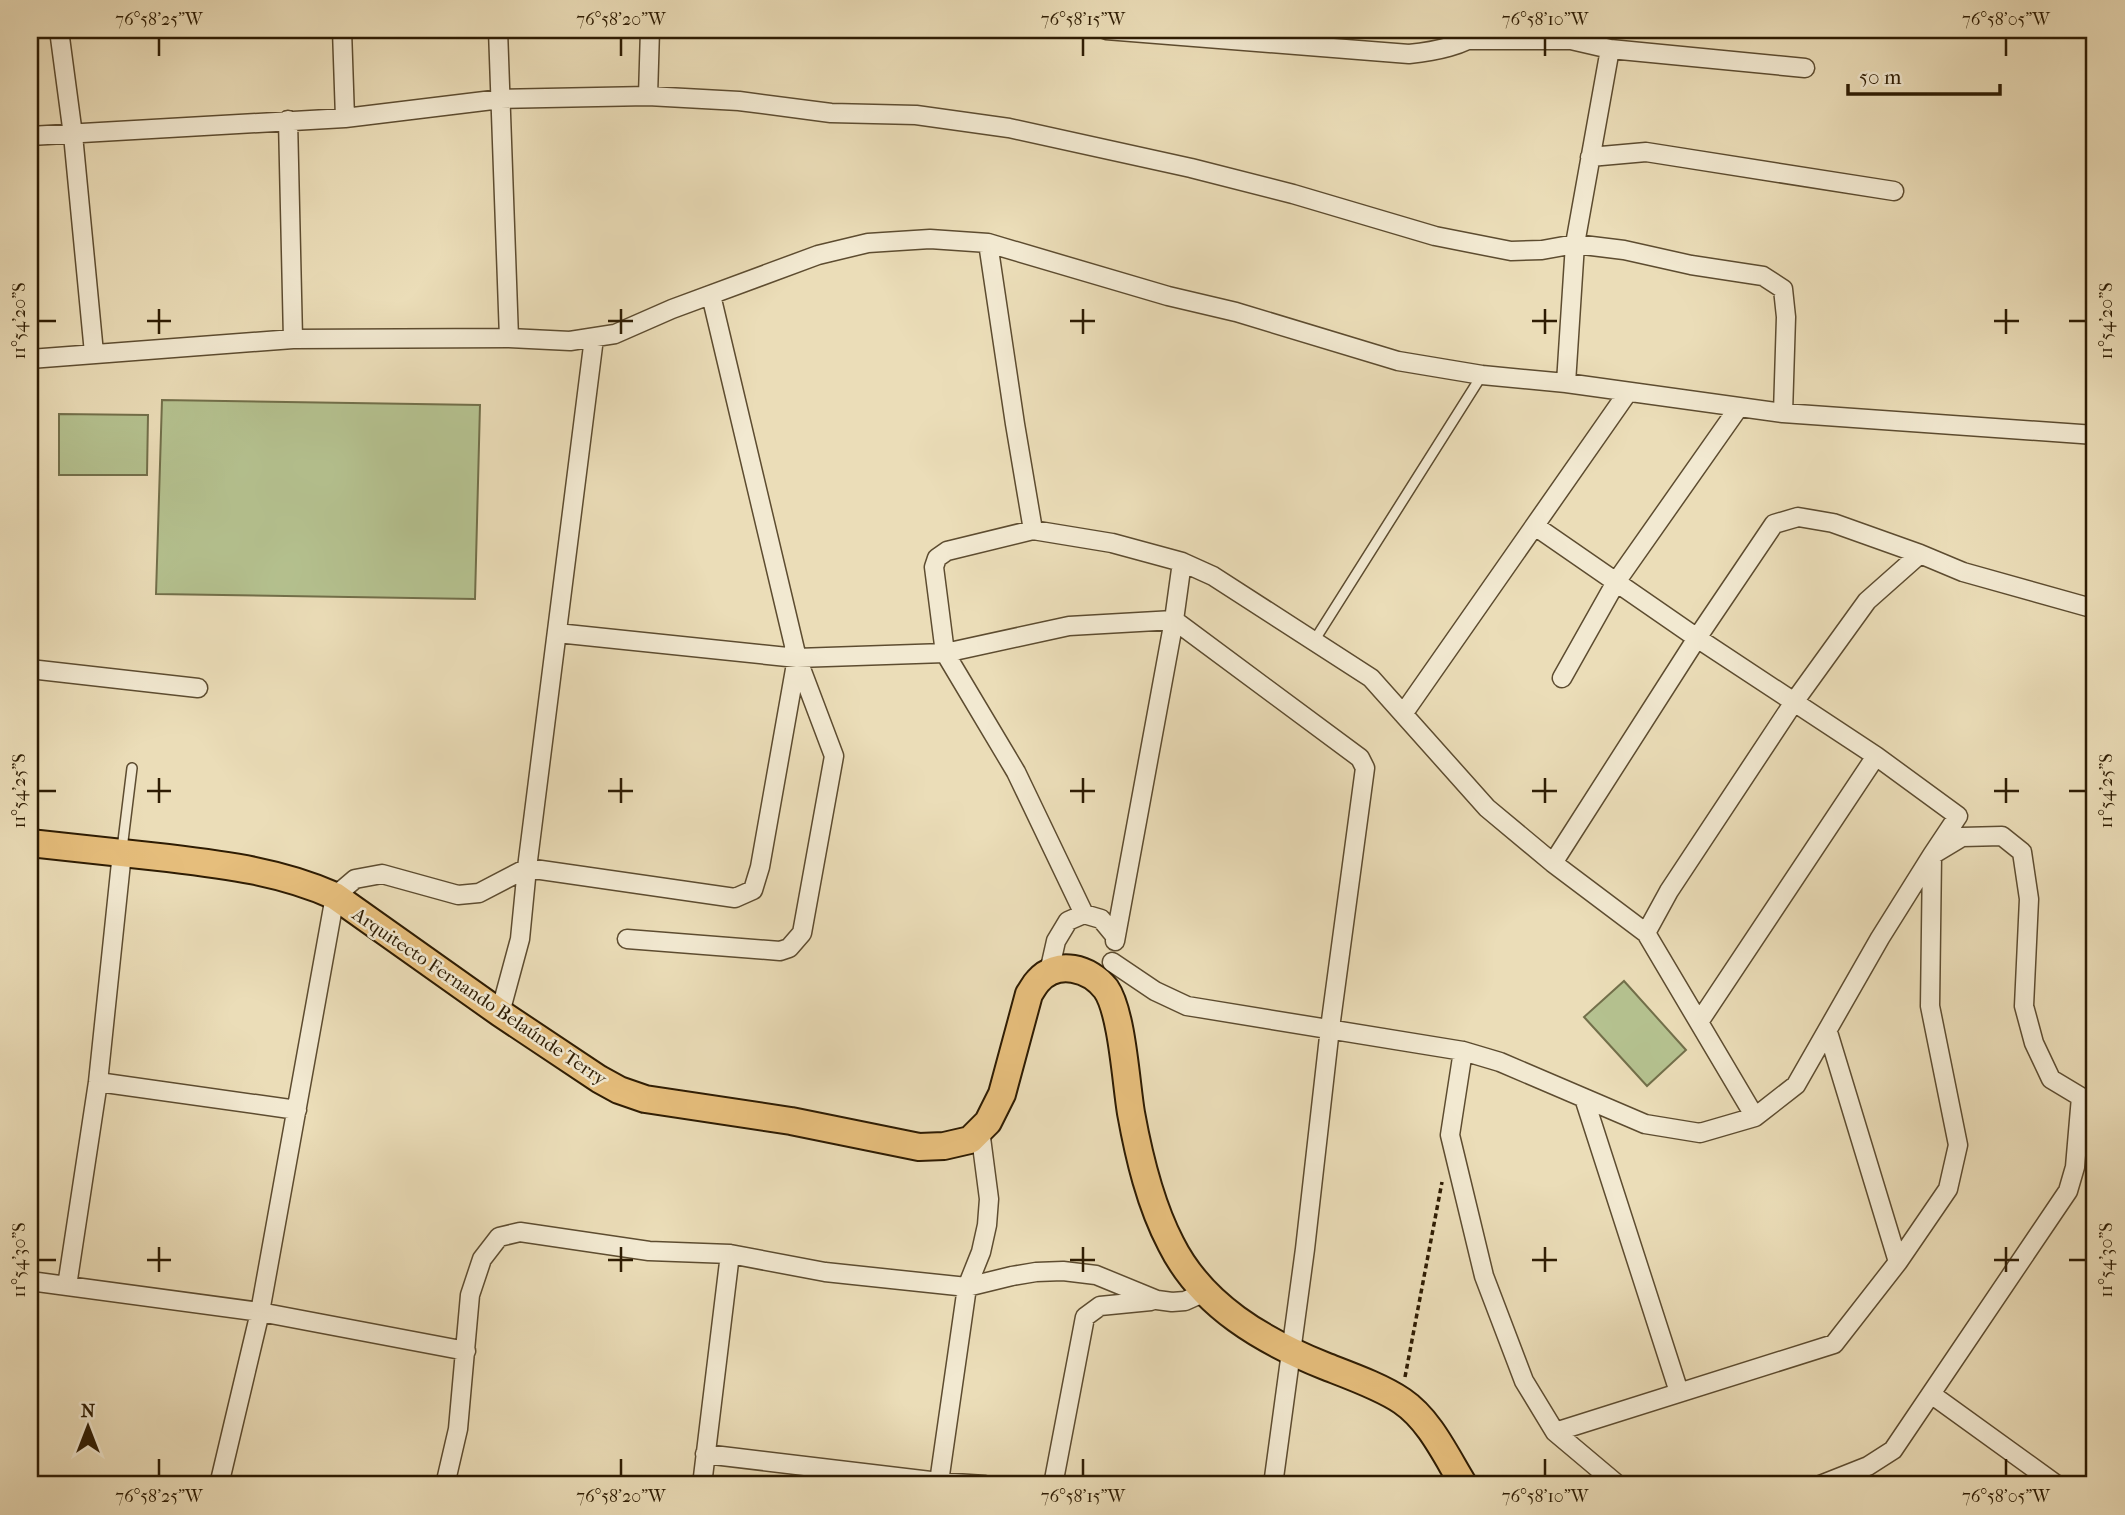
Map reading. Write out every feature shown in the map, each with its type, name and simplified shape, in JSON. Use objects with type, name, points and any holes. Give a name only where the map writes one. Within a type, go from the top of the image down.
[{"type":"main road","name":"Arquitecto Fernando Belaúnde Terry","points":[[30,843],[256,871],[288,878],[335,896],[500,1013],[599,1079],[619,1090],[645,1099],[791,1121],[919,1147],[944,1146],[970,1140],[980,1130]]},
{"type":"main road","points":[[980,1130],[996,1110],[1029,994],[1038,981],[1060,969],[1092,975],[1106,990],[1115,1008],[1131,1115],[1157,1214],[1171,1247],[1191,1277],[1218,1306],[1253,1332],[1292,1353],[1351,1376],[1401,1400],[1422,1418],[1464,1485]]},
{"type":"street","points":[[60,30],[94,353]]},
{"type":"street","points":[[342,30],[345,118]]},
{"type":"street","points":[[498,30],[509,338]]},
{"type":"street","points":[[648,96],[650,30]]},
{"type":"street","points":[[1106,30],[1409,54],[1435,51],[1479,35],[1571,40],[1609,50],[1805,68]]},
{"type":"street","points":[[1566,383],[1575,244],[1609,50]]},
{"type":"street","points":[[30,136],[345,118],[501,99],[648,96],[739,101],[831,113],[916,115],[1009,128],[1191,168],[1293,194],[1435,236],[1511,251],[1542,250],[1575,244],[1624,250],[1691,265],[1763,276],[1783,289],[1786,317],[1783,413]]},
{"type":"street","points":[[288,120],[293,339]]},
{"type":"street","points":[[1590,157],[1646,152],[1894,191]]},
{"type":"street","points":[[30,359],[293,339],[509,338],[570,341],[594,338],[615,334],[818,255],[868,243],[930,239],[988,243],[1154,292],[1236,312],[1398,361],[1482,375],[1566,383],[1783,413],[2095,436]]},
{"type":"street","points":[[988,243],[1014,424],[1033,530]]},
{"type":"street","points":[[627,939],[780,951],[789,948],[802,933],[834,756],[797,658],[711,295]]},
{"type":"street","points":[[500,1013],[520,939],[594,338]]},
{"type":"street","points":[[1403,714],[1629,392]]},
{"type":"street","points":[[1562,678],[1616,582],[1739,407]]},
{"type":"street","points":[[1553,863],[1697,638],[1774,524],[1798,517],[1833,523],[1963,572],[2095,609]]},
{"type":"street","points":[[1112,962],[1154,991],[1188,1006],[1463,1051],[1500,1062],[1645,1124],[1700,1133],[1755,1117],[1796,1085],[1880,938],[1958,816],[1876,756],[1697,638],[1535,526]]},
{"type":"street","points":[[1084,914],[1016,772],[945,653],[934,568],[937,558],[947,551],[1033,530],[1112,542],[1182,562],[1213,576],[1371,678],[1487,808],[1553,863],[1646,933],[1755,1117]]},
{"type":"street","points":[[1646,933],[1669,891],[1794,702],[1867,601],[1920,554]]},
{"type":"street","points":[[1106,990],[1174,620],[1182,562]]},
{"type":"street","points":[[557,633],[797,658],[945,653],[1069,626],[1174,620],[1360,758],[1365,768],[1273,1485]]},
{"type":"street","points":[[219,1485],[260,1312],[335,896],[355,879],[382,874],[458,895],[479,893],[527,868],[735,898],[753,890],[760,867],[797,658]]},
{"type":"street","points":[[30,669],[198,688]]},
{"type":"street","points":[[1699,1022],[1876,756]]},
{"type":"street","points":[[1820,1485],[1868,1466],[1893,1450],[2068,1191],[2088,1099],[2051,1079],[2034,1043],[2024,1006],[2029,899],[2022,852],[2002,836],[1962,837],[1933,855]]},
{"type":"street","points":[[67,1286],[98,1082],[122,853]]},
{"type":"street","points":[[1555,1432],[1834,1344],[1898,1262],[1948,1189],[1958,1145],[1930,1006],[1933,855]]},
{"type":"street","points":[[1060,969],[1056,941],[1068,921],[1084,914],[1101,919],[1115,936]]},
{"type":"street","points":[[1828,1031],[1898,1262]]},
{"type":"street","points":[[1463,1051],[1450,1135],[1481,1264],[1524,1381],[1555,1432],[1618,1485]]},
{"type":"street","points":[[98,1082],[297,1110]]},
{"type":"street","points":[[1584,1098],[1679,1392]]},
{"type":"street","points":[[939,1482],[967,1287],[981,1252],[987,1225],[989,1199],[980,1130]]},
{"type":"street","points":[[445,1485],[458,1429],[470,1295],[482,1259],[499,1237],[520,1232],[649,1251],[730,1254],[825,1272],[967,1287],[1036,1272],[1063,1271],[1096,1275],[1157,1300]]},
{"type":"street","points":[[702,1485],[730,1254]]},
{"type":"street","points":[[30,1281],[260,1312],[466,1351]]},
{"type":"street","points":[[1053,1485],[1085,1317],[1100,1306],[1157,1300],[1185,1301],[1205,1292]]},
{"type":"street","points":[[1931,1394],[2057,1485]]},
{"type":"street","points":[[705,1454],[985,1485]]},
{"type":"lane","points":[[1314,641],[1482,375]]},
{"type":"lane","points":[[122,853],[132,768]]},
{"type":"path","points":[[1401,1400],[1443,1175]]},
{"type":"green space","points":[[162,400],[480,405],[475,599],[156,594]]},
{"type":"green space","points":[[59,414],[148,415],[147,475],[59,475]]},
{"type":"green space","points":[[1624,981],[1686,1050],[1647,1086],[1584,1017]]}]
